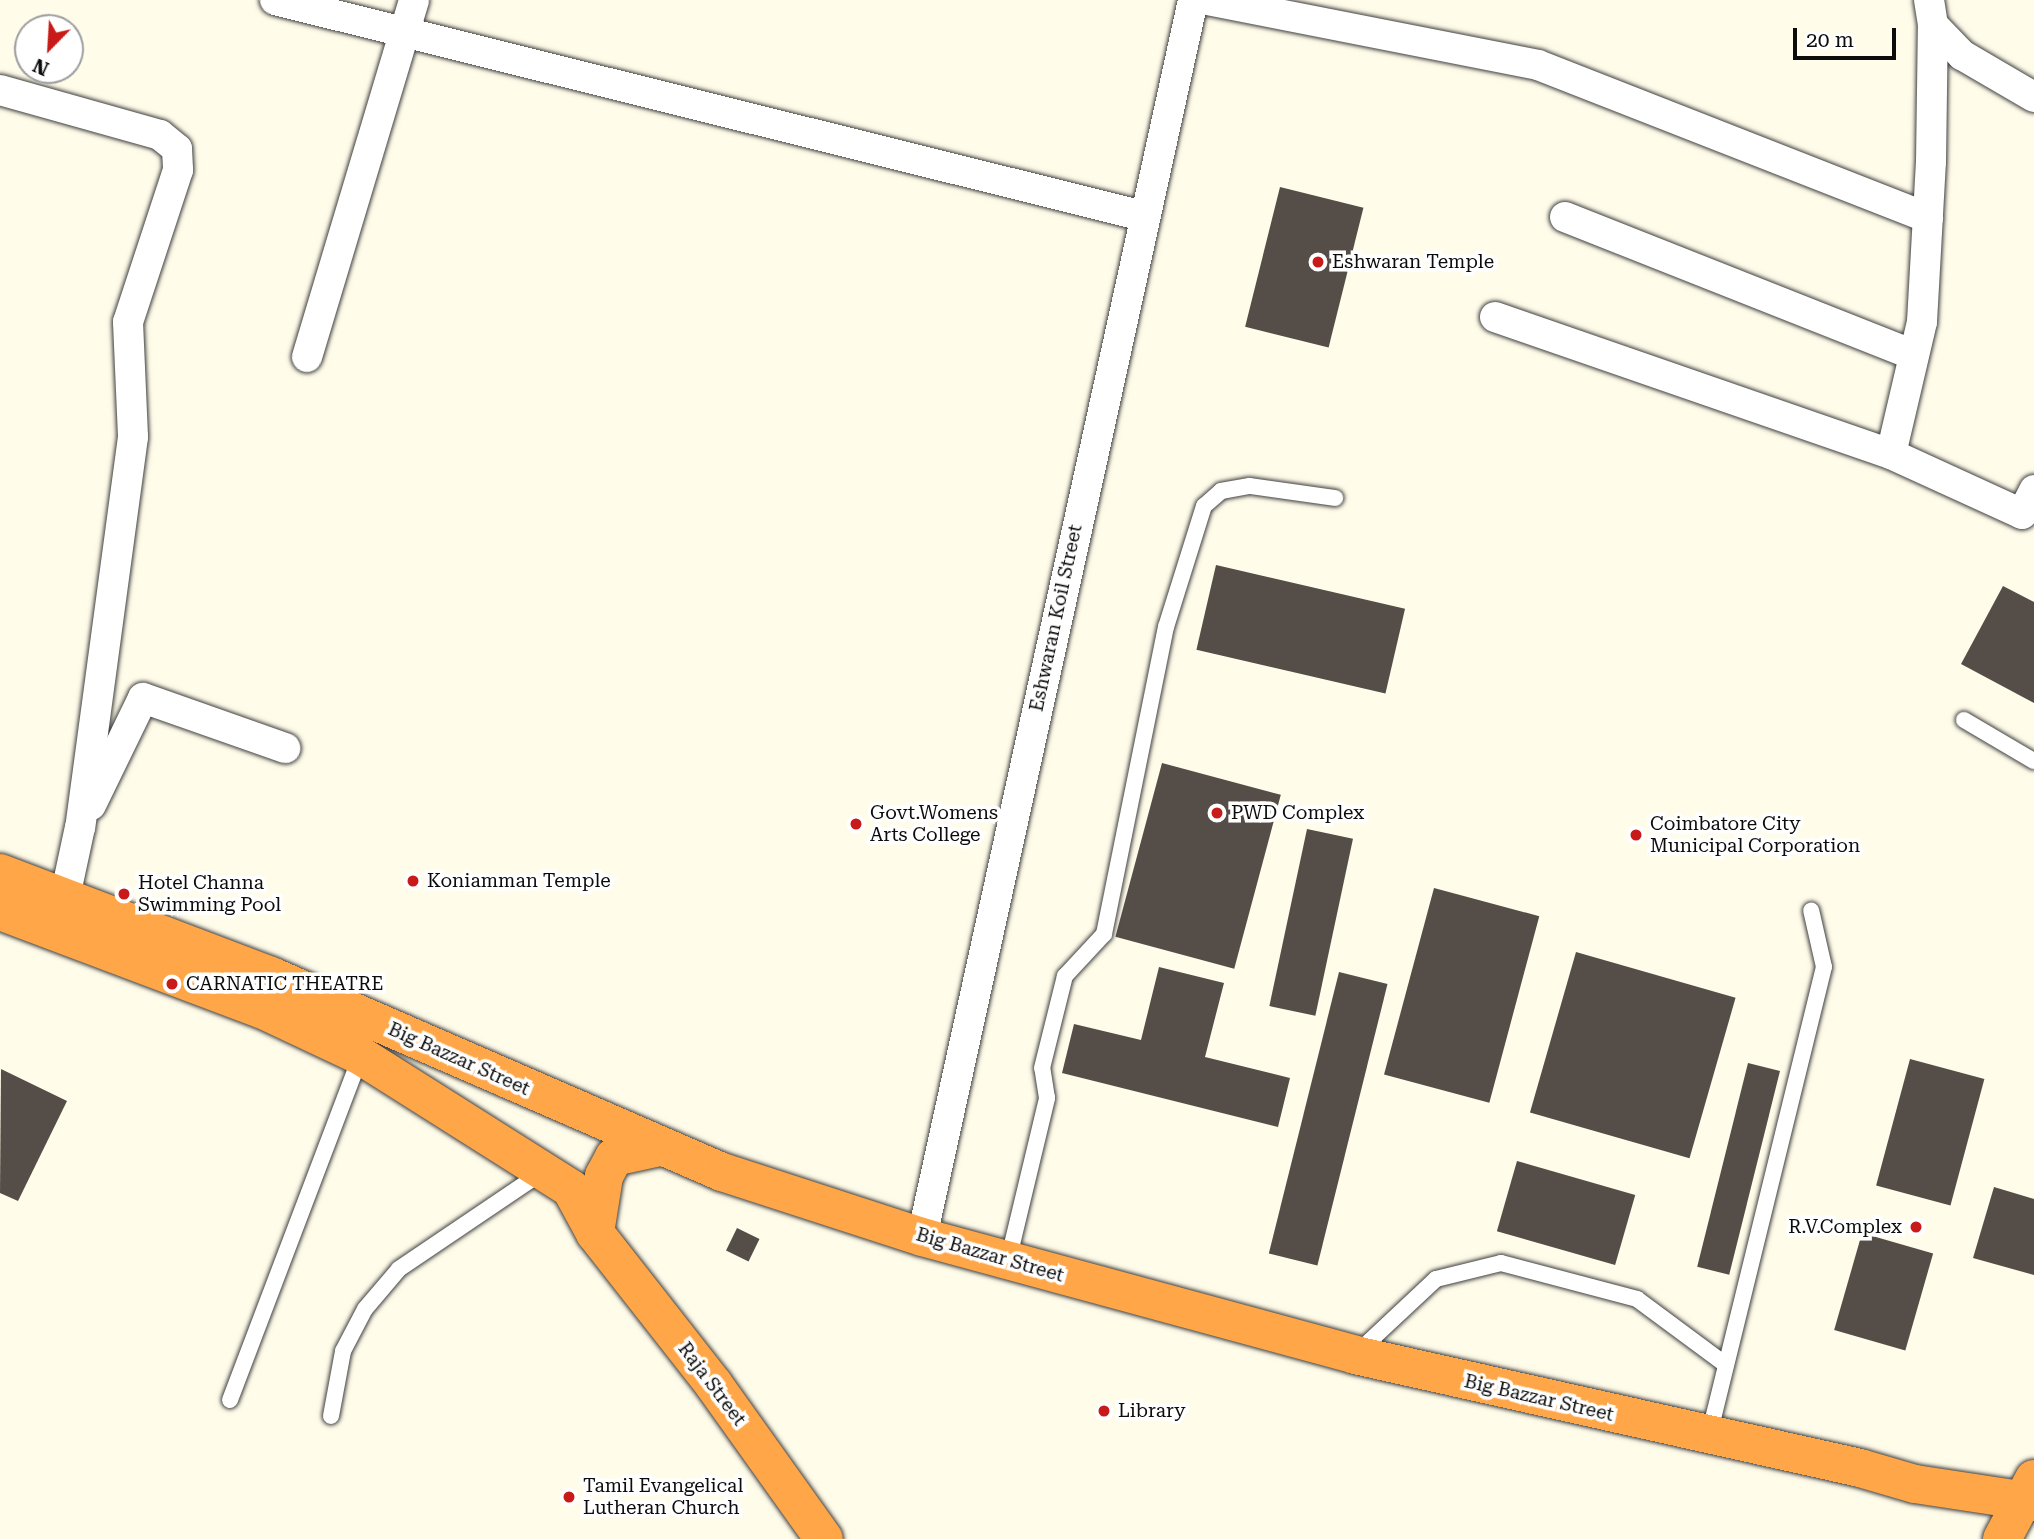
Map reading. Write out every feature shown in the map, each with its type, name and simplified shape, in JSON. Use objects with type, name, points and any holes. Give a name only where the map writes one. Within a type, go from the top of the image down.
[{"type":"highway","name":"Big Bazzar Street","points":[[0,873],[271,976],[722,1172],[922,1237],[1355,1355],[1709,1437],[1860,1468],[1915,1484],[2030,1493]]},
{"type":"highway","name":"Big Bazzar Street","points":[[0,911],[261,1009],[361,1056],[571,1189],[595,1233]]},
{"type":"highway","points":[[595,1233],[604,1176],[614,1157],[660,1147]]},
{"type":"highway","name":"Raja Street","points":[[595,1233],[714,1385],[824,1539]]},
{"type":"highway","points":[[2003,1539],[2030,1493]]},
{"type":"street","points":[[275,0],[1143,216]]},
{"type":"street","points":[[307,358],[414,0]]},
{"type":"street","name":"Eshwaran Koil Street","points":[[922,1237],[1143,216],[1193,0]]},
{"type":"street","points":[[1207,0],[1538,65],[1928,218]]},
{"type":"street","points":[[1891,454],[1922,322],[1928,218],[1931,13]]},
{"type":"street","points":[[1931,13],[1962,55],[2034,97]]},
{"type":"street","points":[[0,90],[160,135],[177,149],[178,170],[128,322],[133,436],[80,827],[65,897]]},
{"type":"street","points":[[1565,217],[1914,355]]},
{"type":"street","points":[[1495,317],[1891,454],[2022,514],[2034,490]]},
{"type":"street","points":[[80,827],[144,698],[285,748]]},
{"type":"lane","points":[[1008,1261],[1047,1098],[1042,1068],[1065,976],[1104,934],[1166,627],[1204,506],[1221,491],[1250,486],[1335,498]]},
{"type":"lane","points":[[1964,720],[2034,761]]},
{"type":"lane","points":[[1709,1437],[1824,967],[1811,910]]},
{"type":"lane","points":[[230,1400],[361,1056]]},
{"type":"lane","points":[[331,1416],[343,1351],[365,1309],[398,1269],[544,1171]]},
{"type":"lane","points":[[1355,1355],[1436,1279],[1501,1263],[1637,1299],[1726,1364]]},
{"type":"building","points":[[1280,187],[1363,208],[1329,348],[1245,327]]},
{"type":"building","points":[[1216,565],[1405,609],[1385,693],[1196,650]]},
{"type":"building","points":[[2003,586],[2034,602],[2034,703],[1961,664]]},
{"type":"building","points":[[1162,763],[1281,795],[1234,969],[1115,937]]},
{"type":"building","points":[[1307,829],[1353,839],[1315,1016],[1269,1006]]},
{"type":"building","points":[[1434,888],[1539,916],[1489,1103],[1384,1074]]},
{"type":"building","points":[[1576,952],[1736,998],[1690,1158],[1530,1113]]},
{"type":"building","points":[[1159,967],[1224,983],[1205,1057],[1290,1078],[1278,1127],[1062,1073],[1074,1024],[1141,1040]]},
{"type":"building","points":[[1339,972],[1388,984],[1317,1265],[1269,1253]]},
{"type":"building","points":[[1910,1059],[1984,1079],[1950,1205],[1876,1186]]},
{"type":"building","points":[[1748,1063],[1780,1071],[1729,1275],[1697,1267]]},
{"type":"building","points":[[1,1069],[67,1101],[18,1201],[0,1193]]},
{"type":"building","points":[[1517,1161],[1635,1195],[1615,1265],[1497,1231]]},
{"type":"building","points":[[1994,1187],[2034,1199],[2034,1275],[1973,1258]]},
{"type":"building","points":[[737,1228],[759,1239],[749,1261],[726,1250]]},
{"type":"building","points":[[1862,1233],[1933,1253],[1905,1350],[1834,1330]]},
{"type":"place","name":"Eshwaran Temple","points":[[1318,262]]},
{"type":"place","name":"PWD Complex","points":[[1217,813]]},
{"type":"place","name":"Govt.Womens Arts College","points":[[856,824]]},
{"type":"place","name":"Coimbatore City Municipal Corporation","points":[[1636,835]]},
{"type":"place","name":"Koniamman Temple","points":[[413,881]]},
{"type":"place","name":"Hotel Channa Swimming Pool","points":[[124,894]]},
{"type":"place","name":"CARNATIC THEATRE","points":[[172,984]]},
{"type":"place","name":"R.V.Complex","points":[[1916,1227]]},
{"type":"place","name":"Library","points":[[1104,1411]]},
{"type":"place","name":"Tamil Evangelical Lutheran Church","points":[[569,1497]]}]
